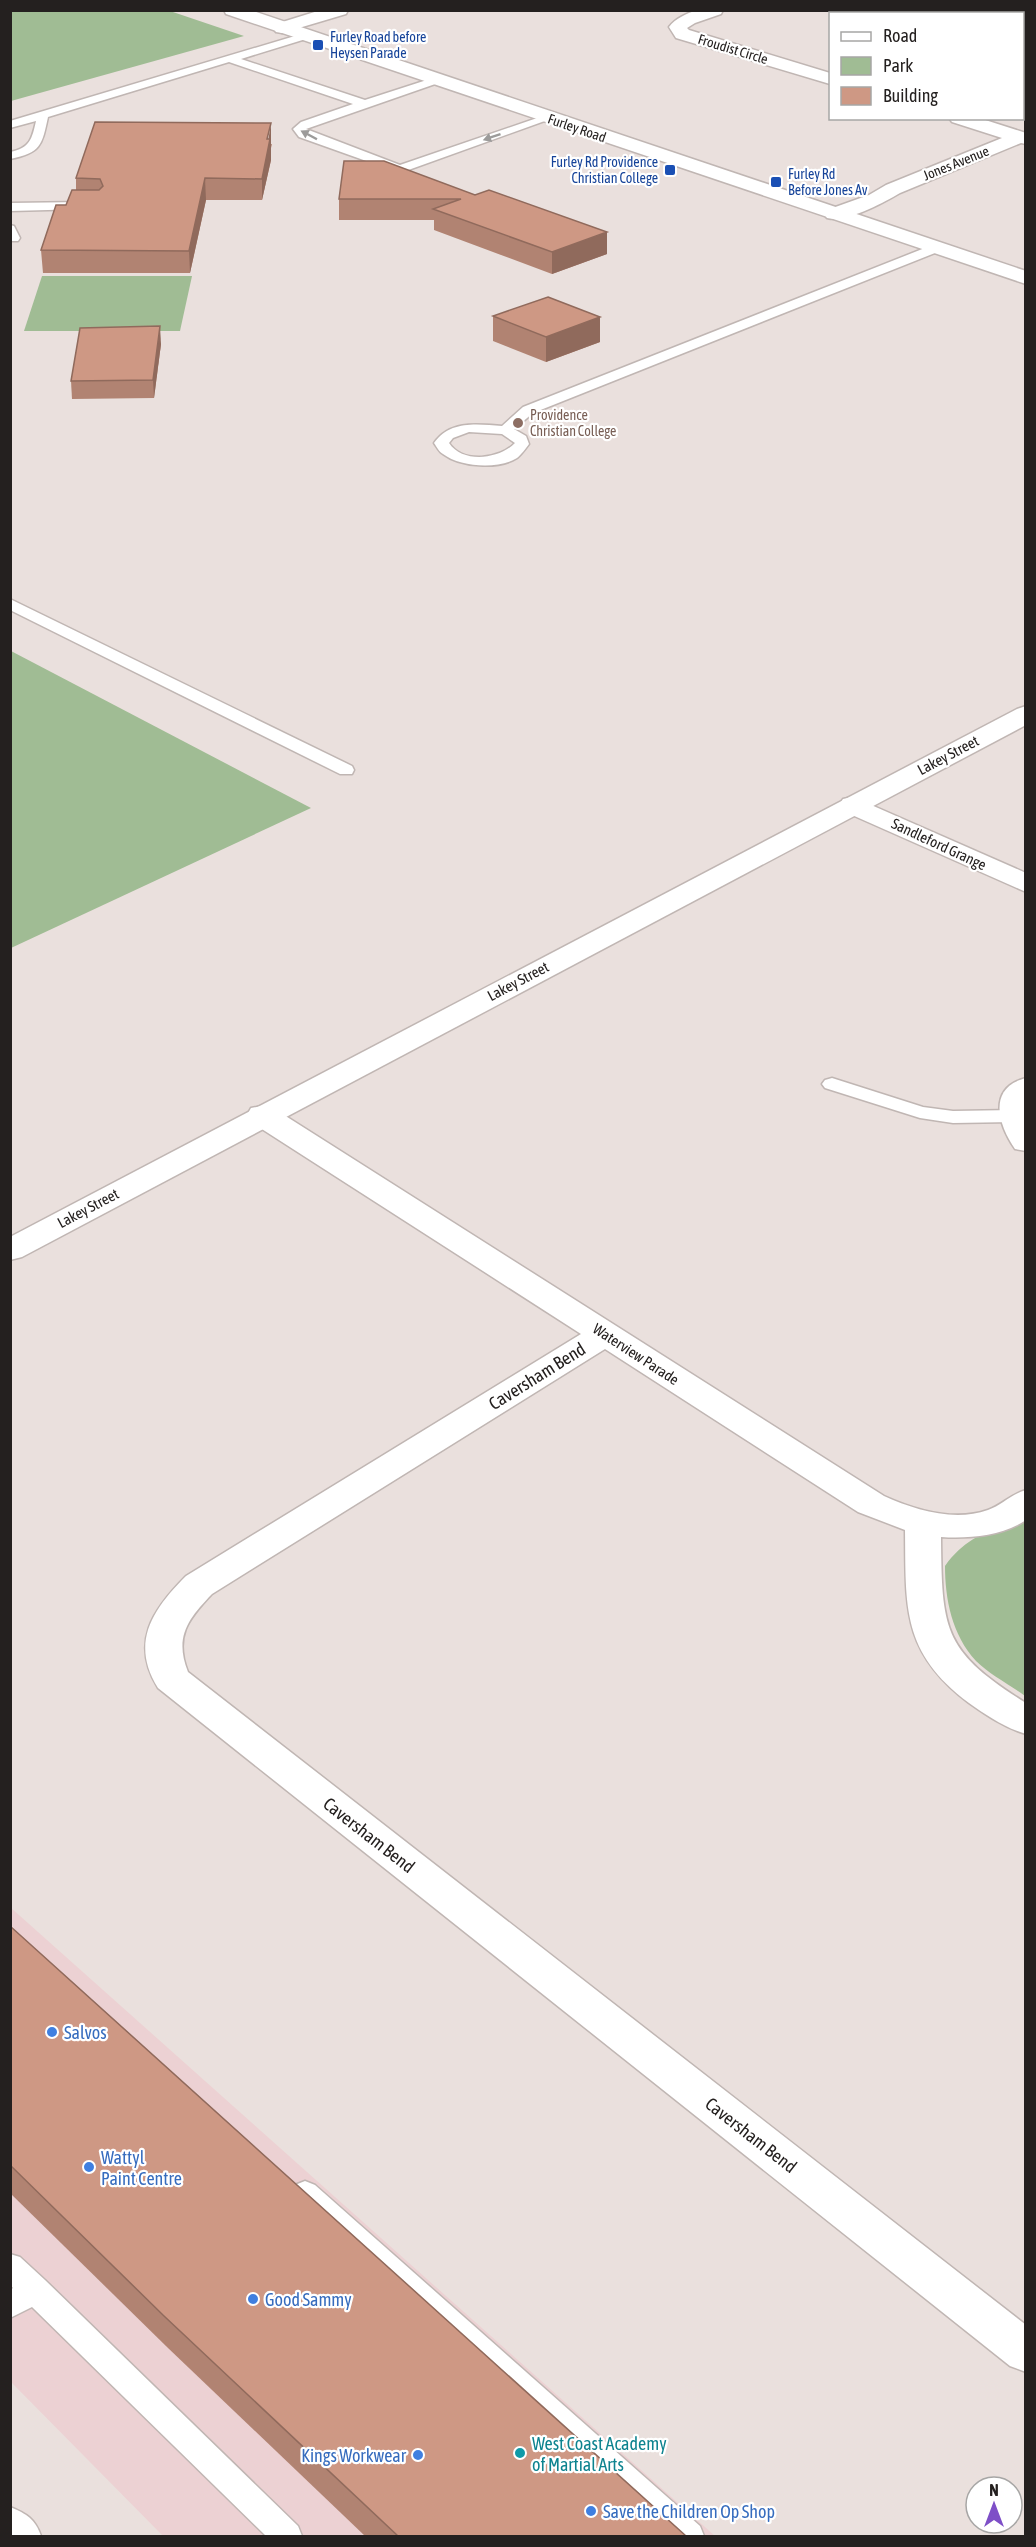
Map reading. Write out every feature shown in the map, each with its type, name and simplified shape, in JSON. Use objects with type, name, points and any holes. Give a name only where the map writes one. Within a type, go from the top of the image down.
[{"type":"street","name":"Furley Road","points":[[232,10],[1026,278]]},
{"type":"street","points":[[282,28],[340,10]]},
{"type":"street","name":"Froudist Circle","points":[[715,10],[689,19],[678,27],[682,34],[829,78]]},
{"type":"street","points":[[964,120],[1023,138]]},
{"type":"street","name":"Jones Avenue","points":[[825,211],[876,199],[893,189],[1023,138]]},
{"type":"street","name":"Lakey Street","points":[[10,1250],[262,1115],[1026,714]]},
{"type":"street","name":"Sandleford Grange","points":[[853,805],[1026,884]]},
{"type":"street","points":[[1020,1129],[1019,1092],[1026,1087]]},
{"type":"street","name":"Waterview Parade","points":[[262,1115],[871,1504],[896,1517],[959,1528],[1004,1517],[1026,1502]]},
{"type":"street","name":"Caversham Bend","points":[[605,1334],[199,1586],[181,1603],[168,1623],[163,1651],[171,1679],[1026,2352]]},
{"type":"street","points":[[923,1523],[927,1611],[933,1638],[954,1668],[984,1695],[1026,1721]]},
{"type":"street","points":[[10,2529],[17,2536]]},
{"type":"lane","points":[[10,125],[305,36]]},
{"type":"lane","points":[[230,59],[364,104]]},
{"type":"lane","points":[[437,80],[305,124],[299,129],[303,134],[400,169],[547,118]]},
{"type":"lane","points":[[10,156],[30,152],[35,147],[43,115]]},
{"type":"lane","points":[[10,207],[97,206]]},
{"type":"lane","points":[[505,430],[514,434],[522,444],[520,450],[503,458],[463,459],[452,456],[441,446],[441,440],[456,431],[481,427],[505,430],[528,410],[935,248]]},
{"type":"lane","points":[[10,604],[346,770]]},
{"type":"lane","points":[[832,1084],[920,1112],[1020,1129]]},
{"type":"lane","points":[[287,2177],[689,2536]]},
{"type":"lane","points":[[10,2266],[287,2536]]},
{"type":"lane","points":[[10,2306],[35,2289]]},
{"type":"shaded area","points":[[10,1907],[715,2536],[163,2536],[11,2382]]},
{"type":"green space","points":[[11,10],[170,11],[244,36],[11,101]]},
{"type":"green space","points":[[42,276],[192,276],[180,331],[24,331]]},
{"type":"green space","points":[[11,651],[311,808],[11,948]]},
{"type":"green space","points":[[1025,1515],[1025,1696],[976,1661],[961,1640],[948,1604],[945,1566],[971,1540]]},
{"type":"building","points":[[95,122],[271,123],[262,179],[205,178],[189,251],[41,250],[56,205],[66,205],[72,190],[99,190],[103,186],[100,179],[76,178]]},
{"type":"building","points":[[344,161],[384,161],[475,195],[489,190],[607,232],[552,252],[433,209],[461,199],[339,199]]},
{"type":"building","points":[[548,297],[600,317],[546,337],[493,316]]},
{"type":"building","points":[[160,326],[153,380],[71,381],[80,328]]},
{"type":"building","points":[[10,1926],[686,2536],[398,2536],[164,2316],[10,2165]]},
{"type":"place","name":"Furley Road before Heysen Parade","points":[[318,45]]},
{"type":"place","name":"Furley Rd Providence Christian College","points":[[670,170]]},
{"type":"place","name":"Furley Rd Before Jones Av","points":[[776,182]]},
{"type":"place","name":"Providence Christian College","points":[[518,423]]},
{"type":"place","name":"Salvos","points":[[52,2032]]},
{"type":"place","name":"Wattyl Paint Centre","points":[[89,2167]]},
{"type":"place","name":"Good Sammy","points":[[253,2299]]},
{"type":"place","name":"West Coast Academy of Martial Arts","points":[[520,2453]]},
{"type":"place","name":"Kings Workwear","points":[[418,2455]]},
{"type":"place","name":"Save the Children Op Shop","points":[[591,2511]]}]
